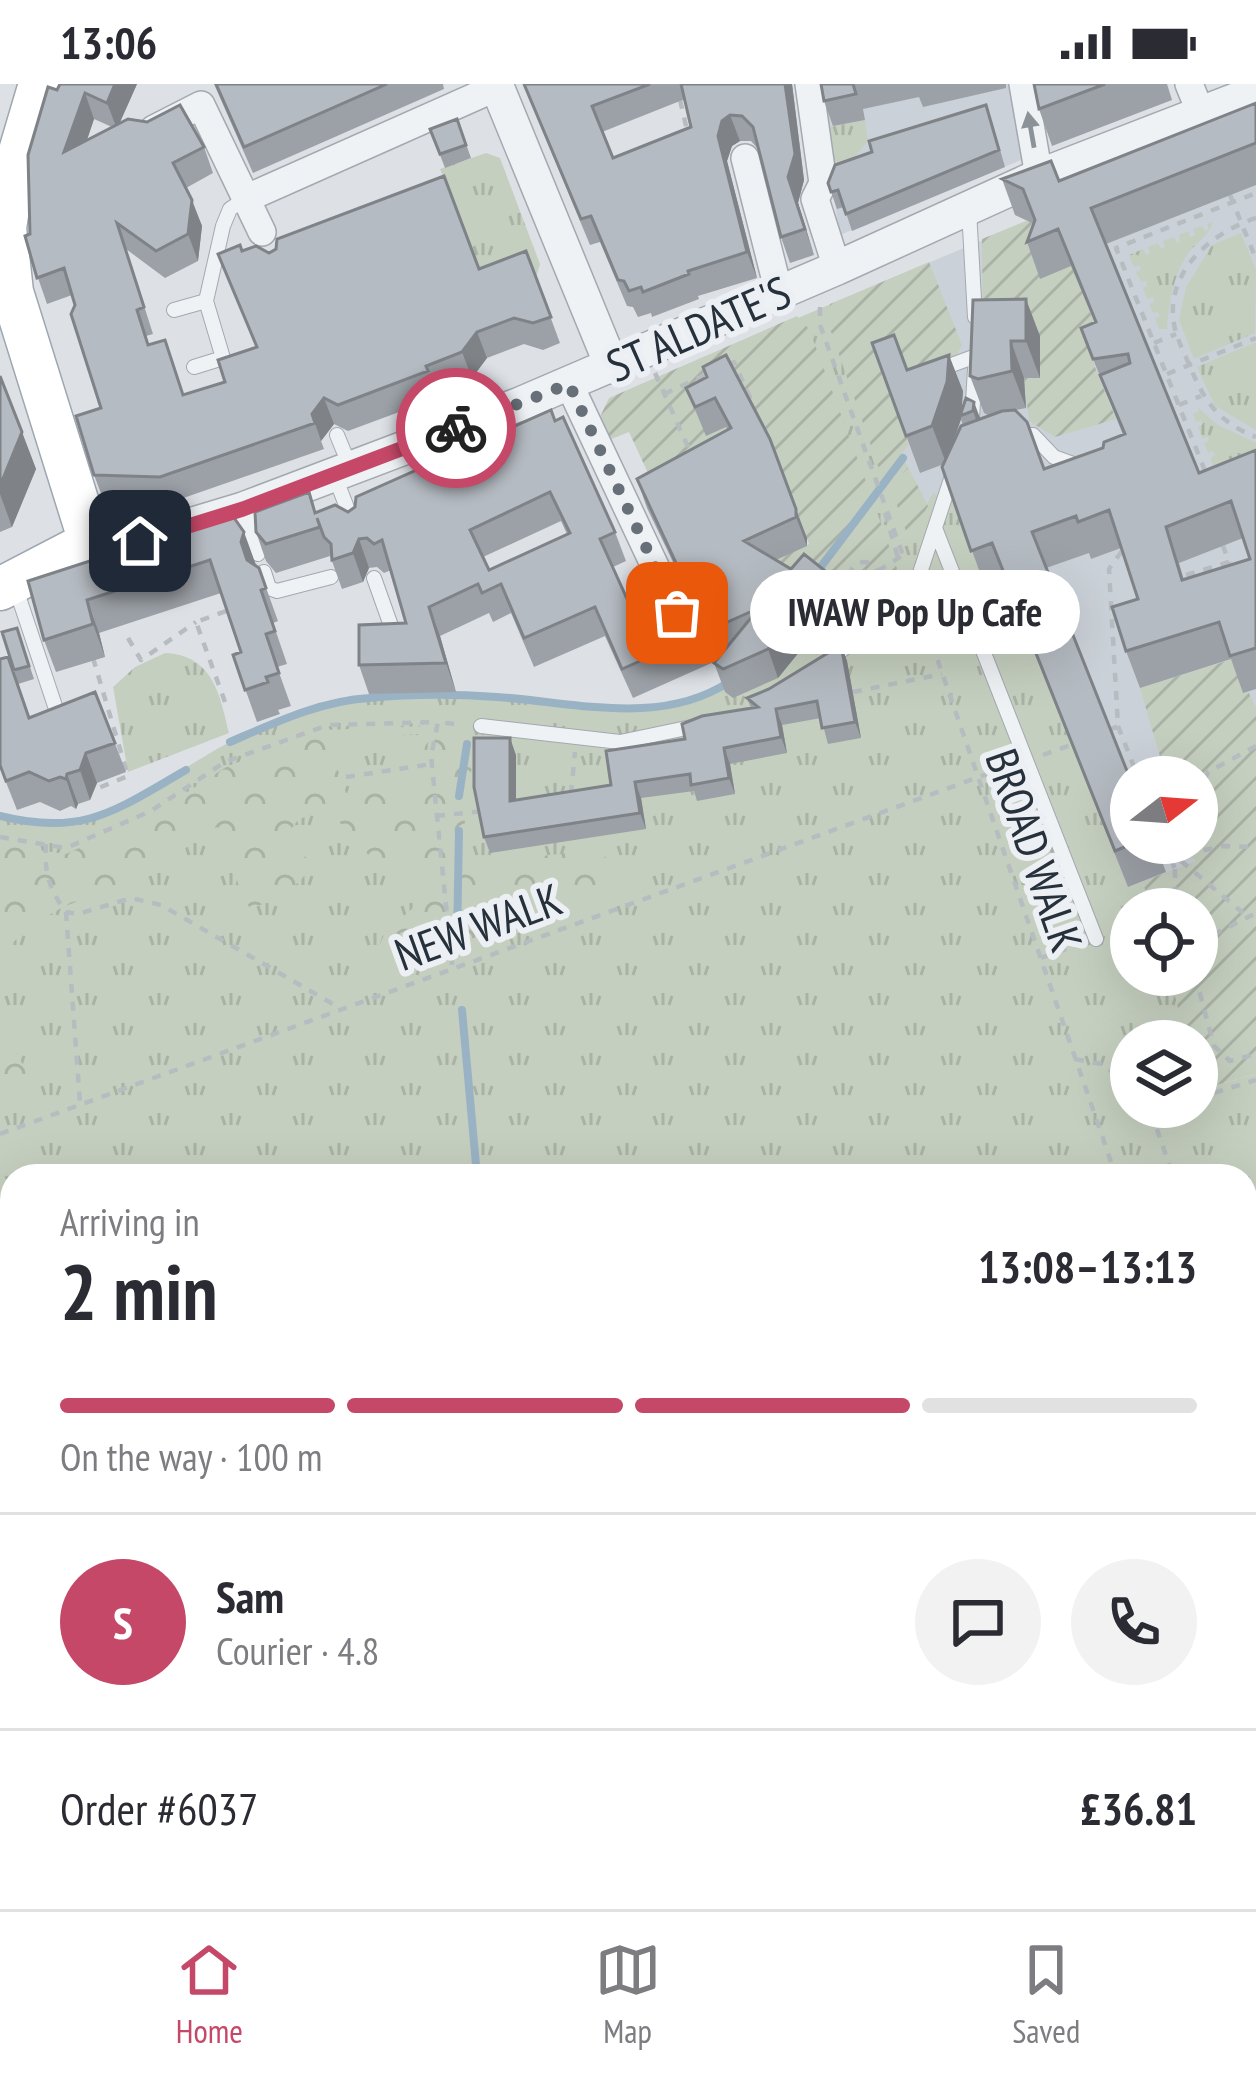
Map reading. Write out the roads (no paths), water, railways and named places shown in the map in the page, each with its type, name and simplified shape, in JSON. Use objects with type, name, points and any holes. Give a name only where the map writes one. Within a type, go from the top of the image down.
[{"type":"main road","points":[[40,84],[26,121],[5,228],[6,293],[90,542]]},
{"type":"main road","name":"ST ALDATE'S","points":[[7,585],[90,542]]},
{"type":"street","points":[[809,84],[823,183],[815,199],[837,268]]},
{"type":"street","points":[[1023,84],[1039,176]]},
{"type":"street","points":[[245,199],[497,86],[612,367]]},
{"type":"street","name":"ST ALDATE'S","points":[[90,542],[127,544],[243,509],[793,303],[837,268],[1196,100],[1256,92]]},
{"type":"street","points":[[148,132],[197,96],[265,240]]},
{"type":"street","points":[[745,158],[793,303]]},
{"type":"street","points":[[569,384],[677,613]]},
{"type":"lane","points":[[194,368],[223,358],[206,301],[223,226],[230,209],[245,199]]},
{"type":"lane","points":[[966,439],[980,424],[969,210]]},
{"type":"lane","points":[[174,310],[206,301]]},
{"type":"lane","points":[[923,376],[976,356]]},
{"type":"lane","points":[[1004,432],[1017,437],[1033,435],[1054,457],[1085,468]]},
{"type":"lane","points":[[338,435],[356,530]]},
{"type":"lane","points":[[815,669],[914,591],[959,457]]},
{"type":"lane","points":[[243,509],[258,554]]},
{"type":"lane","points":[[935,528],[1096,939]]},
{"type":"lane","points":[[267,580],[286,591],[331,577]]},
{"type":"lane","points":[[374,578],[395,637]]},
{"type":"lane","points":[[7,585],[55,706]]},
{"type":"lane","points":[[481,726],[632,741],[724,717]]},
{"type":"waterway","points":[[817,572],[903,458]]},
{"type":"waterway","points":[[230,742],[298,714],[351,700],[465,695],[646,708],[702,696],[729,682]]},
{"type":"waterway","points":[[459,796],[467,744]]},
{"type":"waterway","points":[[0,816],[55,823],[98,816],[186,770]]},
{"type":"waterway","points":[[457,939],[459,831]]},
{"type":"waterway","points":[[462,1010],[476,1164]]},
{"type":"place","name":"IWAW Pop Up Cafe","points":[[677,613]]}]
